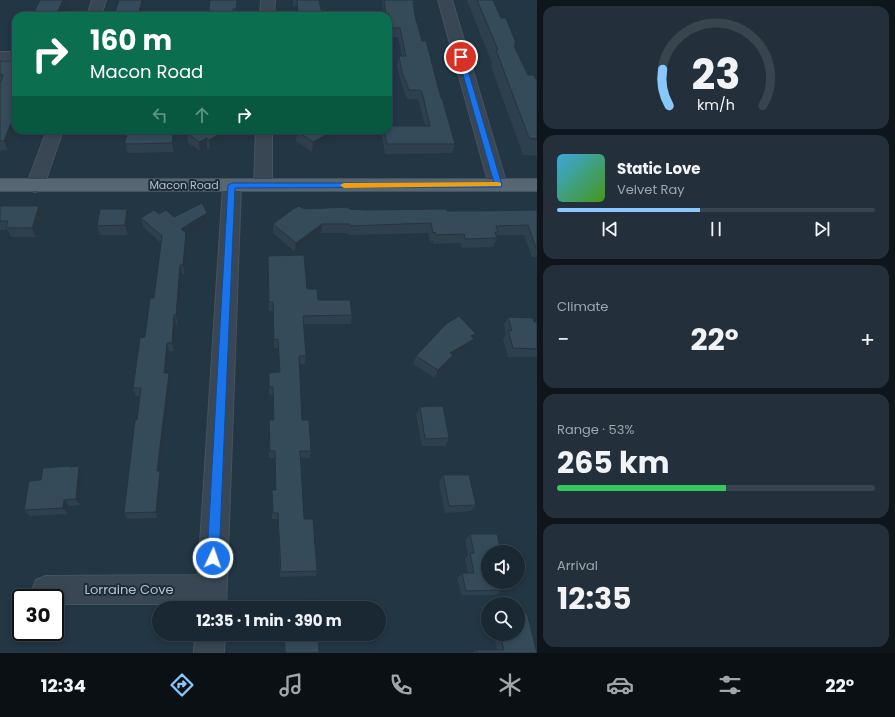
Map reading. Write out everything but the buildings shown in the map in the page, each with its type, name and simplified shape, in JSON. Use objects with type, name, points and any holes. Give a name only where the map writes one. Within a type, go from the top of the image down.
[{"type":"main road","name":"Macon Road","points":[[0,185],[537,185]]},
{"type":"street","points":[[95,12],[99,0]]},
{"type":"street","points":[[267,12],[268,0]]},
{"type":"street","points":[[445,0],[498,185]]},
{"type":"street","points":[[0,56],[12,56]]},
{"type":"street","points":[[35,186],[54,134]]},
{"type":"street","points":[[262,185],[264,134]]},
{"type":"street","points":[[211,598],[232,185]]},
{"type":"street","name":"Lorraine Cove","points":[[64,591],[211,598]]},
{"type":"street","points":[[209,653],[210,641]]},
{"type":"slow traffic","points":[[344,185],[498,185]]},
{"type":"route","points":[[213,558],[232,185],[498,185],[461,57]]}]
